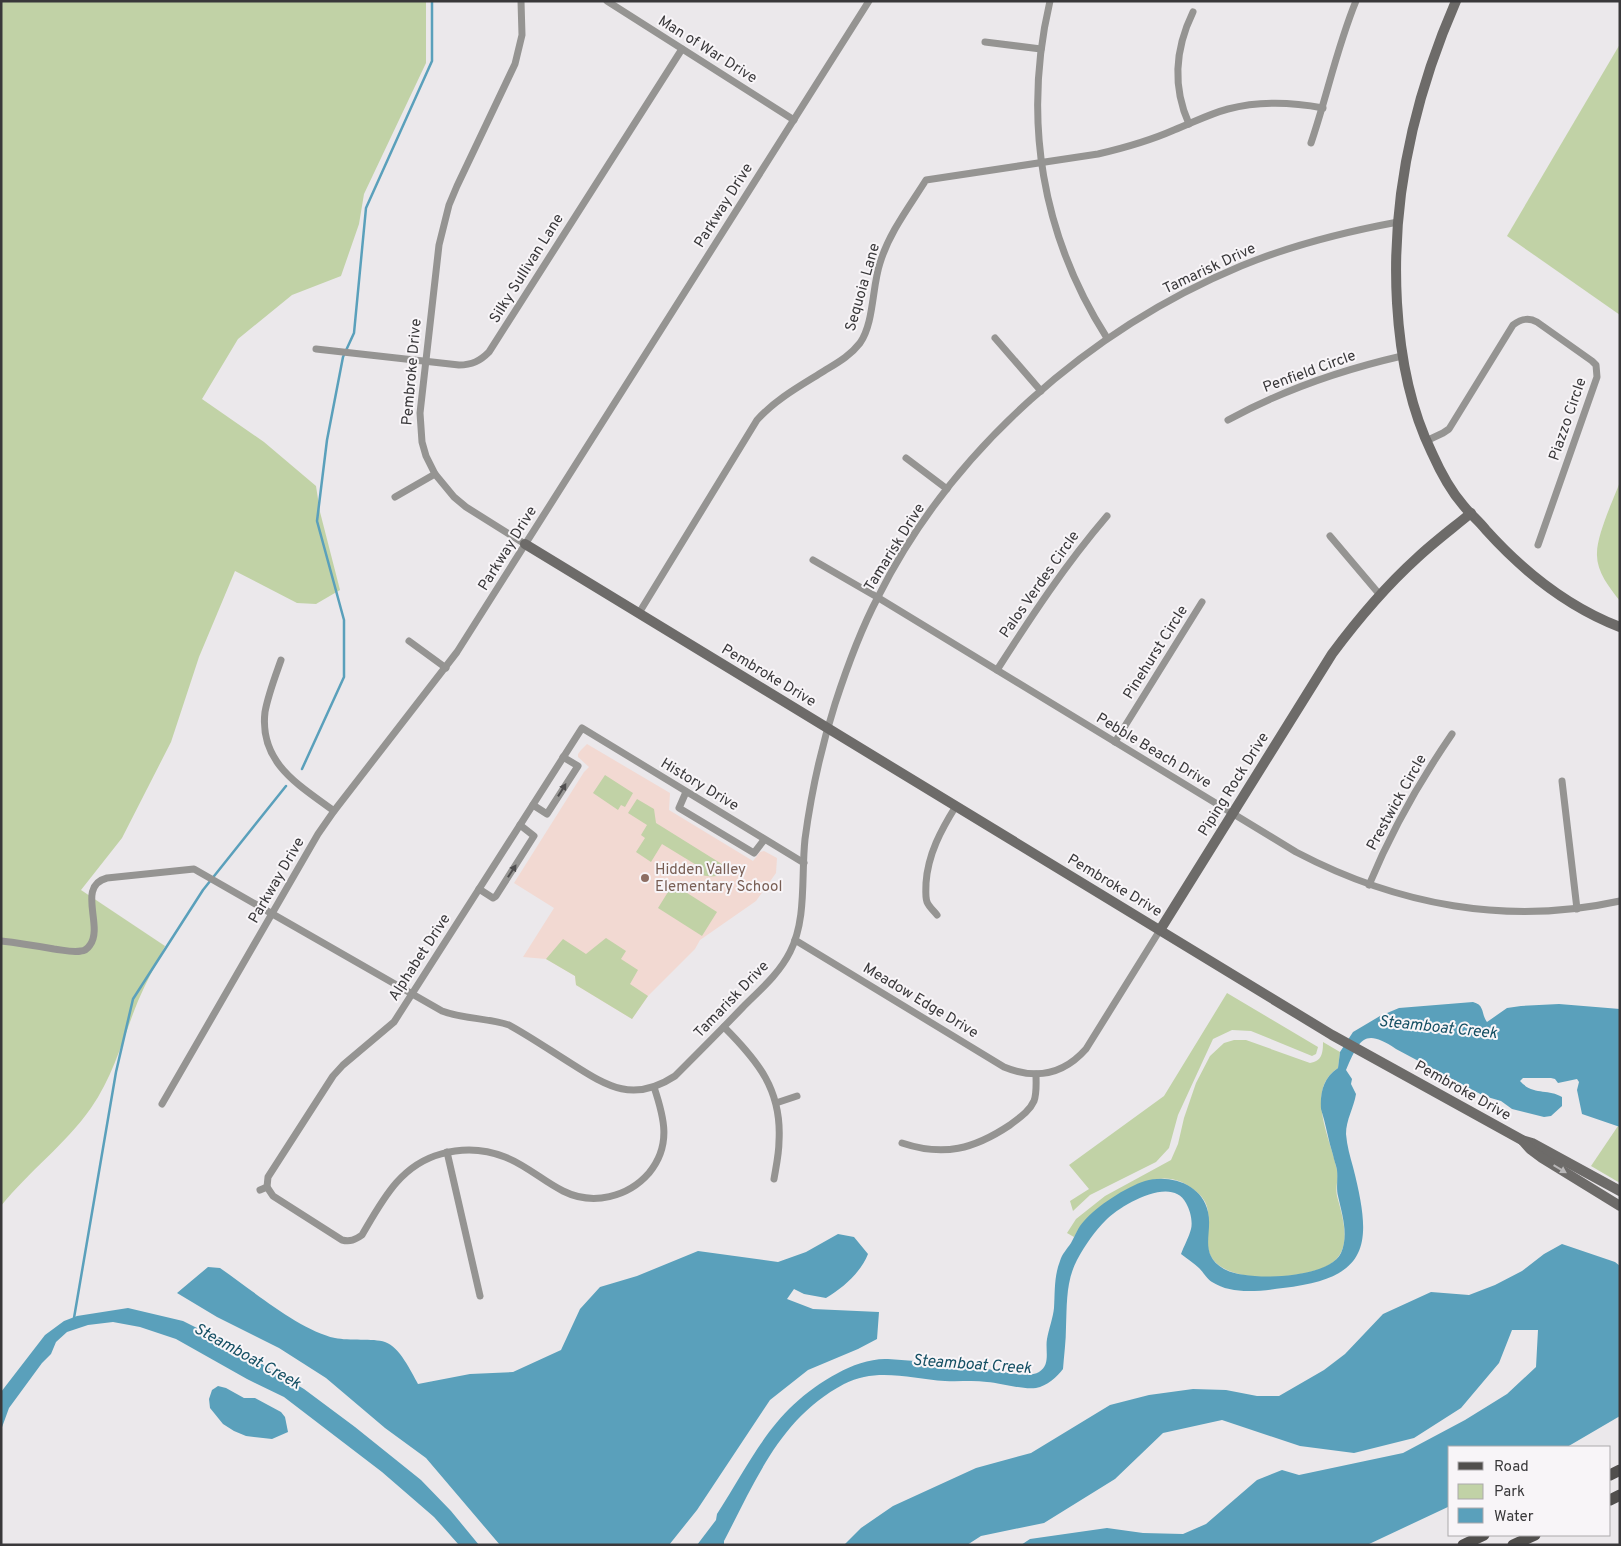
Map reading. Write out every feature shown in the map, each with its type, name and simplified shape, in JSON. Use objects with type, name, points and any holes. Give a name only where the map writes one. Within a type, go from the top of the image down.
[{"type":"main road","points":[[1464,1545],[1482,1536]]},
{"type":"main road","points":[[1513,1545],[1533,1536]]},
{"type":"street","name":"Pembroke Drive","points":[[522,1],[522,35],[515,64],[457,186],[443,224],[439,244],[425,362],[420,427],[426,456],[435,474],[454,498],[525,544],[1332,1035],[1522,1140],[1532,1143],[1620,1191]]},
{"type":"street","name":"Man of War Drive","points":[[607,1],[794,120]]},
{"type":"street","points":[[1050,1],[1041,49],[1037,101],[1041,163],[1046,193],[1063,251],[1087,305],[1107,338]]},
{"type":"street","points":[[1311,143],[1323,108],[1337,55],[1356,1]]},
{"type":"street","points":[[1456,1],[1442,34],[1420,99],[1404,168],[1398,222],[1396,287],[1402,356],[1411,398],[1426,441],[1449,485],[1462,505],[1518,564],[1539,581],[1587,611],[1620,627]]},
{"type":"street","name":"Parkway Drive","points":[[162,1104],[318,834],[446,668],[794,120],[866,2]]},
{"type":"street","points":[[1189,124],[1181,102],[1177,70],[1181,42],[1193,12]]},
{"type":"street","points":[[985,42],[1041,49]]},
{"type":"street","name":"Silky Sullivan Lane","points":[[316,349],[467,365],[483,358],[490,352],[682,49]]},
{"type":"street","name":"Sequoia Lane","points":[[639,613],[757,420],[779,399],[847,356],[861,341],[868,321],[878,271],[887,245],[926,180],[1041,163],[1123,148],[1209,115],[1248,105],[1287,103],[1323,108]]},
{"type":"street","name":"Tamarisk Drive","points":[[654,1087],[675,1076],[776,975],[785,963],[795,940],[800,915],[808,812],[828,728],[847,669],[878,597],[904,550],[947,489],[988,442],[1042,391],[1107,338],[1176,296],[1243,265],[1311,241],[1354,230],[1398,222]]},
{"type":"street","name":"Piazzo Circle","points":[[1426,441],[1443,434],[1449,429],[1513,325],[1518,321],[1534,320],[1592,361],[1596,366],[1597,377],[1538,545]]},
{"type":"street","points":[[995,338],[1042,391]]},
{"type":"street","name":"Penfield Circle","points":[[1228,420],[1275,396],[1307,383],[1369,363],[1402,356]]},
{"type":"street","points":[[906,458],[947,489]]},
{"type":"street","points":[[396,497],[435,474]]},
{"type":"street","name":"Piping Rock Drive","points":[[1036,1074],[1046,1074],[1064,1068],[1079,1058],[1086,1049],[1332,654],[1352,627],[1380,595],[1417,558],[1471,513]]},
{"type":"street","name":"Palos Verdes Circle","points":[[997,670],[1062,571],[1107,516]]},
{"type":"street","points":[[1330,536],[1380,595]]},
{"type":"street","name":"Pebble Beach Drive","points":[[813,560],[878,597],[1232,814],[1323,866],[1369,885],[1427,902],[1466,908],[1517,912],[1577,908],[1620,901]]},
{"type":"street","name":"Pinehurst Circle","points":[[1115,742],[1202,602]]},
{"type":"street","points":[[409,641],[446,668]]},
{"type":"street","points":[[281,660],[265,712],[269,748],[289,777],[334,811]]},
{"type":"street","name":"History Drive","points":[[582,728],[804,863]]},
{"type":"street","name":"Alphabet Drive","points":[[447,1152],[426,1159],[399,1179],[386,1195],[362,1235],[352,1241],[342,1240],[263,1189],[268,1177],[333,1076],[343,1065],[394,1022],[582,728]]},
{"type":"street","name":"Prestwick Circle","points":[[1369,885],[1412,796],[1452,734]]},
{"type":"street","points":[[533,805],[546,814],[578,766],[563,757]]},
{"type":"street","points":[[1562,781],[1577,908]]},
{"type":"street","points":[[686,792],[679,808],[754,853],[764,840]]},
{"type":"street","points":[[937,915],[928,903],[927,877],[936,843],[956,806]]},
{"type":"street","points":[[479,889],[493,898],[496,896],[530,843],[534,836],[520,825]]},
{"type":"street","points":[[1,940],[70,951],[83,951],[90,946],[93,939],[92,895],[93,887],[97,881],[107,878],[194,869],[442,1011],[509,1025],[608,1086],[632,1091],[654,1087],[663,1113],[664,1124],[663,1142],[658,1159],[644,1179],[625,1192],[614,1196],[590,1199],[570,1194],[516,1162],[490,1152],[470,1150],[447,1152],[480,1296]]},
{"type":"street","name":"Meadow Edge Drive","points":[[795,940],[1004,1067],[1015,1072],[1036,1074]]},
{"type":"street","points":[[724,1027],[762,1070],[776,1102],[780,1136],[774,1180]]},
{"type":"street","points":[[902,1143],[928,1150],[944,1150],[964,1148],[983,1141],[1024,1116],[1030,1108],[1036,1092],[1036,1074]]},
{"type":"street","points":[[776,1102],[797,1096]]},
{"type":"street","name":"Pembroke Drive","points":[[1522,1140],[1530,1150],[1620,1206]]},
{"type":"shaded area","name":"Hidden Valley Elementary School","points":[[587,744],[670,793],[669,810],[753,861],[760,852],[764,851],[777,858],[776,873],[756,901],[700,940],[695,949],[648,996],[632,1019],[576,985],[575,976],[546,959],[523,957],[554,908],[514,883],[589,767],[578,757],[578,754]]},
{"type":"green space","points":[[1,1],[426,1],[426,63],[364,194],[359,224],[341,276],[292,295],[238,339],[202,399],[264,442],[316,486],[320,512],[340,590],[316,604],[297,603],[235,571],[199,657],[171,742],[122,838],[81,890],[165,946],[141,994],[106,1083],[91,1108],[70,1134],[1,1206]]},
{"type":"green space","points":[[1620,44],[1620,315],[1507,236]]},
{"type":"green space","points":[[1620,482],[1620,601],[1601,572],[1597,553],[1602,527]]},
{"type":"green space","points":[[605,775],[633,793],[625,807],[621,805],[618,810],[593,793]]},
{"type":"green space","points":[[637,799],[654,809],[656,823],[725,866],[723,875],[705,876],[701,874],[695,870],[698,866],[662,844],[651,862],[636,852],[645,838],[641,835],[647,825],[628,813]]},
{"type":"green space","points":[[673,884],[717,912],[702,936],[658,908]]},
{"type":"green space","points":[[606,938],[626,951],[621,959],[638,970],[630,984],[648,996],[632,1019],[576,985],[575,976],[546,959],[563,939],[586,954]]},
{"type":"green space","points":[[1227,993],[1318,1047],[1316,1054],[1312,1056],[1251,1031],[1232,1030],[1213,1039],[1178,1115],[1169,1148],[1156,1162],[1090,1195],[1073,1211],[1070,1201],[1089,1189],[1069,1165],[1164,1096]]},
{"type":"green space","points":[[1234,1040],[1246,1040],[1310,1063],[1321,1056],[1323,1042],[1340,1052],[1338,1068],[1328,1077],[1323,1089],[1321,1102],[1322,1116],[1338,1176],[1337,1193],[1345,1237],[1340,1255],[1323,1268],[1295,1275],[1258,1277],[1225,1269],[1214,1261],[1208,1248],[1208,1213],[1204,1200],[1187,1185],[1176,1180],[1164,1178],[1141,1183],[1130,1189],[1088,1218],[1074,1237],[1067,1233],[1076,1219],[1105,1196],[1171,1160],[1178,1144],[1184,1118],[1196,1083],[1210,1056],[1224,1043]]},
{"type":"green space","points":[[1620,1123],[1620,1183],[1591,1166]]},
{"type":"water","name":"Steamboat Creek","points":[[1473,1002],[1479,1005],[1487,1022],[1507,1008],[1521,1006],[1559,1004],[1620,1009],[1620,1127],[1582,1114],[1577,1090],[1579,1082],[1577,1079],[1558,1083],[1555,1079],[1551,1078],[1523,1078],[1520,1081],[1530,1089],[1557,1094],[1562,1097],[1562,1106],[1551,1116],[1544,1117],[1512,1109],[1501,1101],[1484,1096],[1385,1042],[1370,1038],[1364,1040],[1359,1044],[1346,1070],[1352,1079],[1351,1084],[1356,1094],[1347,1124],[1346,1138],[1363,1217],[1363,1237],[1358,1253],[1349,1266],[1333,1276],[1312,1283],[1265,1290],[1246,1291],[1228,1289],[1210,1280],[1197,1266],[1181,1254],[1192,1226],[1191,1216],[1186,1203],[1179,1195],[1170,1192],[1146,1195],[1123,1207],[1106,1220],[1090,1238],[1077,1260],[1073,1268],[1068,1292],[1063,1369],[1051,1381],[1040,1387],[1031,1388],[982,1381],[945,1381],[881,1375],[856,1379],[844,1384],[822,1398],[803,1414],[786,1433],[759,1473],[724,1541],[724,1545],[697,1545],[716,1520],[717,1514],[767,1434],[781,1417],[816,1386],[844,1370],[862,1363],[882,1359],[959,1365],[1027,1375],[1034,1374],[1043,1369],[1046,1361],[1047,1339],[1053,1312],[1057,1272],[1062,1256],[1080,1226],[1096,1209],[1137,1184],[1155,1179],[1174,1180],[1184,1183],[1199,1194],[1205,1202],[1208,1212],[1208,1243],[1211,1257],[1224,1269],[1250,1276],[1286,1276],[1305,1273],[1333,1262],[1341,1253],[1345,1232],[1337,1193],[1337,1170],[1321,1103],[1326,1081],[1338,1068],[1340,1052],[1353,1032],[1380,1016],[1399,1008]]},
{"type":"water","points":[[838,1234],[854,1237],[868,1254],[861,1267],[845,1284],[826,1298],[804,1294],[794,1289],[787,1299],[813,1309],[879,1312],[877,1339],[808,1370],[770,1400],[697,1510],[669,1545],[500,1545],[426,1458],[385,1428],[326,1378],[279,1348],[217,1317],[177,1293],[208,1267],[220,1268],[291,1318],[321,1334],[341,1339],[385,1342],[396,1349],[418,1384],[470,1374],[513,1372],[561,1350],[580,1309],[600,1287],[637,1276],[698,1251],[778,1262],[806,1252]]},
{"type":"water","points":[[1562,1244],[1615,1262],[1620,1266],[1620,1416],[1569,1446],[1448,1446],[1448,1507],[1367,1545],[1021,1545],[1030,1539],[1107,1528],[1143,1533],[1183,1534],[1206,1524],[1257,1480],[1282,1470],[1299,1475],[1403,1453],[1465,1420],[1507,1394],[1536,1367],[1538,1330],[1512,1330],[1499,1363],[1461,1408],[1414,1438],[1354,1453],[1300,1446],[1222,1420],[1163,1433],[1115,1479],[1044,1523],[981,1536],[967,1545],[844,1545],[861,1528],[893,1506],[976,1468],[1031,1453],[1110,1405],[1149,1395],[1193,1389],[1226,1390],[1257,1396],[1279,1396],[1324,1370],[1345,1354],[1383,1314],[1431,1292],[1469,1295],[1495,1285],[1522,1271],[1544,1254]]},
{"type":"water","points":[[128,1308],[183,1321],[223,1341],[304,1389],[421,1480],[451,1511],[479,1545],[459,1545],[434,1517],[382,1472],[284,1397],[247,1379],[176,1339],[140,1327],[113,1322],[88,1325],[67,1332],[56,1342],[51,1354],[42,1363],[9,1408],[1,1430],[1,1392],[45,1335],[64,1321],[77,1316]]},
{"type":"water","points":[[218,1386],[226,1388],[244,1398],[255,1398],[281,1412],[285,1417],[288,1432],[272,1439],[246,1436],[223,1424],[210,1408],[209,1399],[212,1390]]},
{"type":"waterway","points":[[302,769],[344,677],[344,620],[317,521],[327,440],[343,357],[354,333],[366,208],[432,61],[432,1]]},
{"type":"waterway","points":[[74,1318],[116,1072],[133,999],[203,890],[286,786]]},
{"type":"place","name":"Hidden Valley Elementary School","points":[[645,878]]}]
